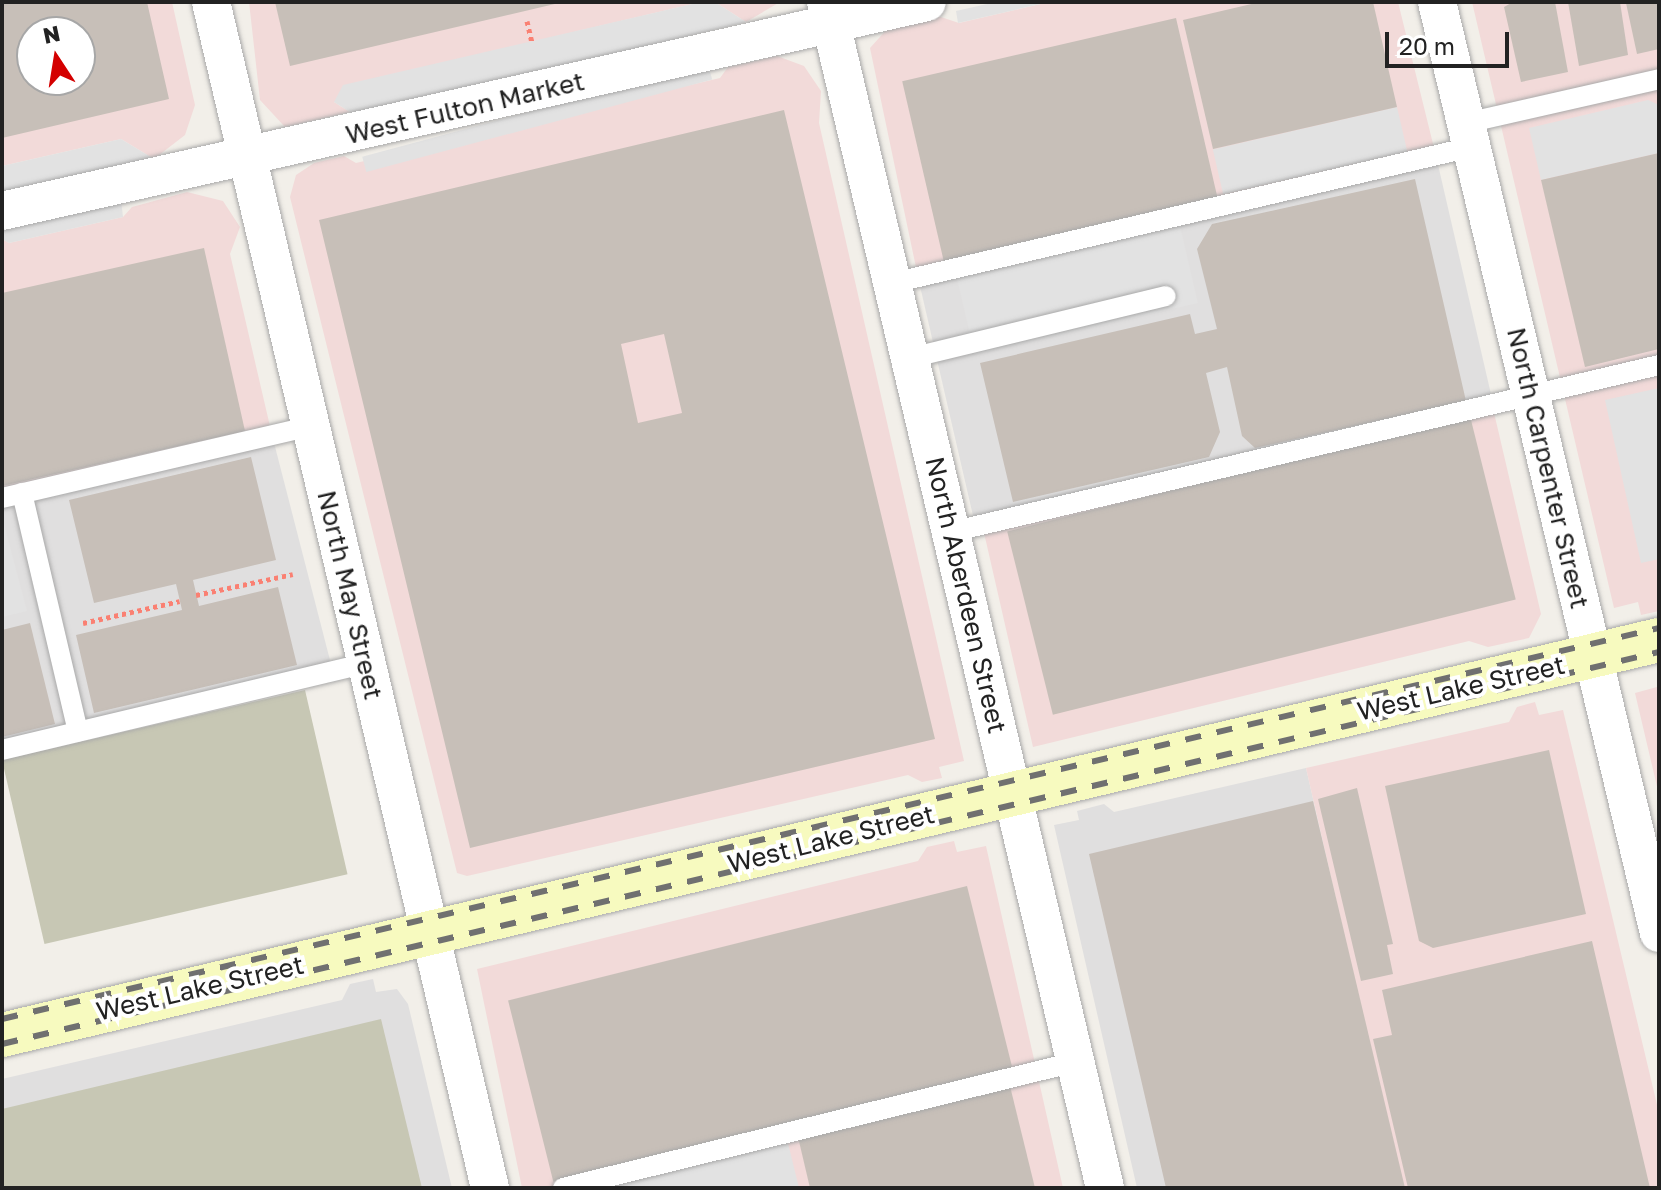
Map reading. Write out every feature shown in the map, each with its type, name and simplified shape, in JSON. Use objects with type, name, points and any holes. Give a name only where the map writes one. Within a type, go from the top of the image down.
[{"type":"main road","name":"West Lake Street","points":[[2,1035],[1659,640]]},
{"type":"street","name":"North May Street","points":[[211,2],[490,1188]]},
{"type":"street","name":"West Fulton Market","points":[[2,211],[247,158],[829,12],[927,2]]},
{"type":"street","name":"North Carpenter Street","points":[[1437,2],[1658,928]]},
{"type":"street","name":"North Aberdeen Street","points":[[829,12],[1105,1188]]},
{"type":"lane","points":[[893,283],[1468,135],[1659,79]]},
{"type":"lane","points":[[910,358],[1166,296]]},
{"type":"lane","points":[[951,532],[1659,365]]},
{"type":"lane","points":[[78,732],[54,629],[12,496],[311,426]]},
{"type":"lane","points":[[2,750],[367,663]]},
{"type":"lane","points":[[563,1188],[1075,1062]]},
{"type":"path","points":[[527,21],[532,42]]},
{"type":"path","points":[[196,595],[293,574]]},
{"type":"path","points":[[54,629],[180,601]]},
{"type":"shaded area","points":[[2,2],[172,2],[195,105],[185,135],[154,159],[121,139],[2,166]]},
{"type":"shaded area","points":[[249,2],[701,2],[540,40],[334,102],[350,112],[285,127],[260,100]]},
{"type":"shaded area","points":[[701,2],[715,2],[746,22],[358,117],[334,102],[343,85]]},
{"type":"shaded area","points":[[715,2],[780,2],[746,22]]},
{"type":"shaded area","points":[[996,2],[1049,2],[958,23],[956,11]]},
{"type":"shaded area","points":[[1049,2],[1398,2],[1436,156],[918,277],[870,48],[888,28],[938,16],[959,23]]},
{"type":"shaded area","points":[[1472,2],[1659,2],[1659,611],[1641,615],[1638,602],[1614,608]]},
{"type":"shaded area","points":[[777,56],[804,66],[821,91],[819,123],[964,761],[939,767],[942,778],[922,782],[908,775],[467,876],[457,873],[290,197],[296,175],[314,163],[344,156],[356,163],[720,78],[728,67]]},
{"type":"shaded area","points":[[708,64],[712,79],[366,172],[362,157]]},
{"type":"shaded area","points":[[1648,100],[1659,105],[1659,153],[1541,180],[1529,128]]},
{"type":"shaded area","points":[[1397,107],[1407,152],[1223,194],[1213,150]]},
{"type":"shaded area","points":[[121,139],[154,159],[2,197],[2,166]]},
{"type":"shaded area","points":[[1436,156],[1493,403],[975,523],[918,276]]},
{"type":"shaded area","points":[[187,192],[223,201],[240,227],[230,254],[272,435],[2,498],[2,239],[9,243],[123,217],[132,207]]},
{"type":"shaded area","points":[[121,200],[123,217],[9,243],[2,239],[2,227]]},
{"type":"shaded area","points":[[1180,226],[1198,303],[975,354],[957,278]]},
{"type":"shaded area","points":[[1659,388],[1659,559],[1641,563],[1605,400]]},
{"type":"shaded area","points":[[1492,404],[1541,614],[1529,638],[1488,647],[1469,641],[1033,747],[982,524]]},
{"type":"shaded area","points":[[272,435],[332,668],[2,751],[2,498]]},
{"type":"shaded area","points":[[2,517],[27,611],[2,617]]},
{"type":"shaded area","points":[[1659,673],[1659,795],[1635,693],[1657,687]]},
{"type":"shaded area","points":[[305,690],[348,874],[44,944],[2,760]]},
{"type":"shaded area","points":[[1535,702],[1539,715],[1563,710],[1659,1113],[1659,1188],[1402,1188],[1306,768],[1509,722],[1517,707]]},
{"type":"shaded area","points":[[1306,768],[1402,1188],[1137,1188],[1054,825],[1079,820],[1077,811],[1104,804],[1114,812]]},
{"type":"shaded area","points":[[954,841],[957,852],[986,846],[1063,1188],[522,1188],[477,969],[918,861],[927,847]]},
{"type":"shaded area","points":[[373,979],[376,992],[397,989],[408,1004],[452,1188],[2,1188],[2,1079],[342,1000],[350,984]]},
{"type":"shaded area","points":[[381,1019],[422,1188],[2,1188],[2,1109]]},
{"type":"shaded area","points":[[786,1135],[799,1188],[567,1188]]},
{"type":"building","points":[[2,2],[147,2],[169,99],[2,138]]},
{"type":"building","points":[[275,2],[558,2],[559,3],[290,66]]},
{"type":"building","points":[[1260,2],[1373,2],[1397,107],[1213,149],[1183,20]]},
{"type":"building","points":[[1513,2],[1555,2],[1568,72],[1521,82],[1504,7]]},
{"type":"building","points":[[1568,2],[1620,2],[1628,55],[1579,66]]},
{"type":"building","points":[[1659,2],[1659,49],[1637,54],[1626,3]]},
{"type":"building","points":[[1176,18],[1218,198],[944,261],[902,81]]},
{"type":"building","points":[[784,110],[935,739],[470,848],[319,220]],"holes":[[[664,334],[682,413],[638,423],[621,344]]]},
{"type":"building","points":[[1659,153],[1659,349],[1585,367],[1541,180]]},
{"type":"building","points":[[1415,179],[1466,401],[1255,448],[1242,436],[1227,367],[1206,373],[1220,432],[1209,457],[1013,502],[980,363],[1190,314],[1195,334],[1217,329],[1197,249],[1212,224]]},
{"type":"building","points":[[204,248],[245,431],[2,486],[2,293]]},
{"type":"building","points":[[1470,416],[1516,599],[1053,715],[1007,531]]},
{"type":"building","points":[[251,457],[276,560],[193,580],[199,606],[278,587],[297,665],[94,713],[76,635],[182,610],[176,584],[94,603],[69,500]]},
{"type":"building","points":[[30,623],[55,724],[2,737],[2,630]]},
{"type":"building","points":[[1549,750],[1586,914],[1433,948],[1419,941],[1385,786]]},
{"type":"building","points":[[1357,788],[1393,944],[1387,945],[1393,974],[1361,981],[1318,799]]},
{"type":"building","points":[[1313,801],[1405,1188],[1166,1188],[1089,854]]},
{"type":"building","points":[[967,886],[1012,1067],[553,1182],[508,1000]]},
{"type":"building","points":[[1592,941],[1650,1188],[1408,1188],[1373,1039],[1392,1035],[1382,990]]},
{"type":"building","points":[[1010,1086],[1035,1188],[810,1188],[798,1137]]},
{"type":"railway","points":[[2,1019],[1659,628]]},
{"type":"railway","points":[[2,1044],[1659,652]]}]
